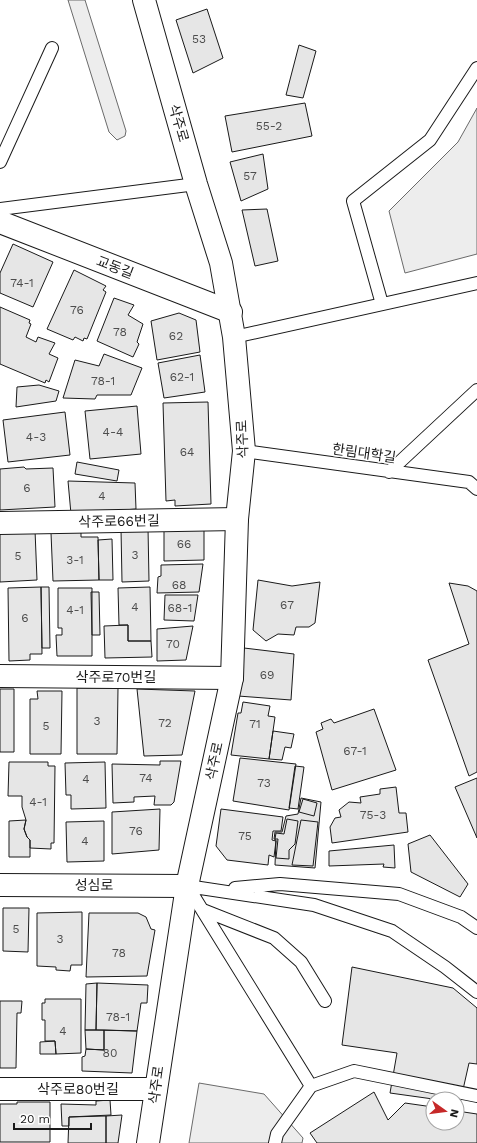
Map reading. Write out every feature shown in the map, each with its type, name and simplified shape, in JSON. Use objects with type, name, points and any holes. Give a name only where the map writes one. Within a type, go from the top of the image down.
[{"type":"street","name":"삭주로","points":[[144,0],[196,184],[221,263],[231,312],[244,451],[237,519],[232,678],[187,886],[148,1143]]},
{"type":"street","name":"교동길","points":[[0,222],[231,312]]},
{"type":"street","name":"삭주로66번길","points":[[0,522],[237,519]]},
{"type":"street","name":"삭주로70번길","points":[[0,676],[232,678]]},
{"type":"street","name":"성심로","points":[[0,885],[187,886]]},
{"type":"street","name":"삭주로80번길","points":[[0,1088],[156,1089]]},
{"type":"lane","points":[[0,162],[52,48]]},
{"type":"lane","points":[[382,304],[353,201],[430,140],[477,68]]},
{"type":"lane","points":[[0,210],[196,184]]},
{"type":"lane","points":[[234,337],[477,283]]},
{"type":"lane","points":[[389,472],[477,390]]},
{"type":"lane","name":"한림대학길","points":[[244,451],[469,482],[477,489]]},
{"type":"lane","points":[[212,889],[280,884],[399,894],[461,917],[477,928]]},
{"type":"lane","points":[[187,886],[314,905],[392,931],[445,967],[477,992]]},
{"type":"lane","points":[[187,886],[311,1086]]},
{"type":"lane","points":[[203,910],[274,938],[301,962],[325,1001]]},
{"type":"lane","points":[[275,1143],[277,1134],[311,1086],[354,1071],[477,1096]]},
{"type":"shaded area","points":[[68,0],[85,0],[126,131],[125,136],[117,140],[109,132]]},
{"type":"shaded area","points":[[477,108],[477,254],[405,273],[389,211],[458,142]]},
{"type":"shaded area","points":[[199,1083],[264,1094],[303,1138],[302,1143],[189,1143]]},
{"type":"building","points":[[207,9],[223,58],[193,73],[176,20]]},
{"type":"building","points":[[299,45],[316,51],[303,98],[286,95]]},
{"type":"building","points":[[305,103],[312,136],[232,152],[225,116]]},
{"type":"building","points":[[263,154],[268,189],[241,201],[230,162]]},
{"type":"building","points":[[267,209],[278,261],[255,266],[242,210]]},
{"type":"building","points":[[13,244],[53,262],[33,307],[0,293],[0,273]]},
{"type":"building","points":[[74,270],[106,286],[103,290],[106,292],[87,339],[84,338],[83,341],[75,337],[73,340],[47,329]]},
{"type":"building","points":[[114,298],[134,305],[128,315],[143,324],[137,342],[139,344],[133,357],[97,341]]},
{"type":"building","points":[[0,307],[30,320],[29,323],[31,324],[26,337],[36,342],[38,337],[55,343],[49,354],[58,358],[49,382],[46,380],[45,383],[0,364]]},
{"type":"building","points":[[179,313],[196,320],[200,352],[157,360],[151,321]]},
{"type":"building","points":[[104,354],[142,368],[131,395],[97,395],[95,399],[63,398],[75,360],[99,366]]},
{"type":"building","points":[[200,355],[205,392],[164,398],[158,363]]},
{"type":"building","points":[[39,385],[59,391],[56,401],[16,407],[17,387]]},
{"type":"building","points":[[208,402],[211,504],[175,506],[175,500],[166,501],[163,403]]},
{"type":"building","points":[[137,406],[141,454],[90,459],[85,411]]},
{"type":"building","points":[[65,412],[70,455],[8,462],[3,420]]},
{"type":"building","points":[[77,462],[119,470],[117,481],[75,474]]},
{"type":"building","points":[[24,467],[26,469],[53,468],[55,507],[0,510],[0,469]]},
{"type":"building","points":[[68,481],[135,483],[136,509],[71,514]]},
{"type":"building","points":[[164,527],[204,528],[204,560],[164,561]]},
{"type":"building","points":[[148,528],[149,581],[122,582],[121,529]]},
{"type":"building","points":[[35,530],[37,580],[0,582],[0,531]]},
{"type":"building","points":[[81,532],[81,537],[98,537],[99,580],[53,581],[51,533]]},
{"type":"building","points":[[112,539],[113,580],[99,580],[98,540]]},
{"type":"building","points":[[203,564],[199,592],[157,593],[158,577],[161,576],[161,565]]},
{"type":"building","points":[[258,580],[292,586],[320,582],[315,623],[309,627],[296,627],[294,635],[278,634],[266,641],[253,630]]},
{"type":"building","points":[[449,583],[468,586],[477,591],[477,772],[469,776],[428,660],[469,644]]},
{"type":"building","points":[[41,587],[42,654],[30,654],[30,660],[9,661],[8,588]]},
{"type":"building","points":[[41,587],[49,587],[50,648],[42,648]]},
{"type":"building","points":[[150,587],[151,641],[128,641],[128,625],[119,625],[118,588]]},
{"type":"building","points":[[58,588],[92,588],[92,656],[57,656],[56,635],[62,635],[62,628],[58,628]]},
{"type":"building","points":[[91,592],[99,592],[100,635],[92,635]]},
{"type":"building","points":[[165,595],[198,595],[194,621],[164,620]]},
{"type":"building","points":[[128,625],[128,641],[151,641],[152,657],[105,658],[104,626]]},
{"type":"building","points":[[193,626],[186,660],[157,661],[157,629]]},
{"type":"building","points":[[244,648],[294,654],[291,700],[238,696]]},
{"type":"building","points":[[77,688],[118,688],[117,754],[77,754]]},
{"type":"building","points":[[0,689],[14,689],[14,752],[0,752]]},
{"type":"building","points":[[137,689],[195,691],[182,755],[144,756]]},
{"type":"building","points":[[37,691],[62,691],[61,754],[30,754],[30,699],[38,699]]},
{"type":"building","points":[[243,702],[270,706],[268,716],[275,717],[269,759],[231,755],[238,713],[241,713]]},
{"type":"building","points":[[374,709],[396,770],[332,790],[316,732],[323,729],[321,723],[331,719],[334,723]]},
{"type":"building","points":[[273,731],[294,734],[291,748],[285,747],[282,760],[269,759]]},
{"type":"building","points":[[240,758],[296,764],[289,810],[233,801]]},
{"type":"building","points":[[160,761],[181,761],[174,802],[171,805],[154,805],[155,796],[134,797],[134,802],[113,803],[112,764],[160,765]]},
{"type":"building","points":[[9,762],[48,762],[48,766],[55,766],[54,843],[51,843],[51,849],[30,848],[30,840],[24,829],[26,820],[22,807],[22,796],[8,796]]},
{"type":"building","points":[[105,762],[106,808],[71,809],[71,795],[66,795],[65,763]]},
{"type":"building","points":[[295,766],[304,767],[298,809],[289,808]]},
{"type":"building","points":[[477,778],[477,838],[455,787]]},
{"type":"building","points":[[396,787],[399,813],[406,813],[408,832],[332,843],[330,827],[335,818],[341,817],[339,810],[349,802],[361,803],[360,797],[380,794],[380,789]]},
{"type":"building","points":[[301,798],[321,802],[315,868],[275,865],[275,832],[282,832],[286,816],[298,814]]},
{"type":"building","points":[[303,799],[317,803],[314,816],[299,812]]},
{"type":"building","points":[[160,809],[159,850],[112,854],[112,812]]},
{"type":"building","points":[[221,809],[283,817],[281,831],[273,831],[272,840],[276,841],[274,857],[269,855],[268,865],[227,860],[216,846]]},
{"type":"building","points":[[287,819],[298,821],[295,844],[289,850],[289,859],[276,858],[278,839],[275,839],[276,833],[284,834]]},
{"type":"building","points":[[26,820],[24,829],[30,840],[30,857],[9,857],[9,821]]},
{"type":"building","points":[[301,820],[318,822],[313,866],[292,865]]},
{"type":"building","points":[[104,821],[104,861],[67,862],[66,822]]},
{"type":"building","points":[[430,835],[468,884],[460,897],[411,872],[408,844]]},
{"type":"building","points":[[394,845],[395,868],[383,867],[384,864],[329,866],[329,851]]},
{"type":"building","points":[[3,908],[29,908],[28,952],[3,951]]},
{"type":"building","points":[[82,912],[82,965],[71,965],[70,971],[56,970],[56,967],[37,966],[37,913]]},
{"type":"building","points":[[89,913],[138,913],[146,917],[151,929],[155,930],[147,976],[86,977]]},
{"type":"building","points":[[352,967],[453,988],[477,1008],[477,1064],[469,1063],[463,1091],[425,1091],[425,1098],[390,1093],[397,1053],[342,1045]]},
{"type":"building","points":[[97,983],[148,985],[147,1003],[141,1003],[137,1031],[96,1030]]},
{"type":"building","points":[[97,983],[96,1030],[85,1030],[86,984]]},
{"type":"building","points":[[45,999],[81,999],[81,1053],[56,1054],[55,1041],[45,1041],[45,1020],[42,1020],[42,1003],[45,1003]]},
{"type":"building","points":[[0,1001],[22,1001],[21,1013],[17,1013],[16,1068],[0,1068]]},
{"type":"building","points":[[85,1030],[104,1030],[104,1050],[86,1049]]},
{"type":"building","points":[[104,1030],[137,1031],[132,1073],[82,1071],[82,1057],[85,1056],[86,1049],[104,1050]]},
{"type":"building","points":[[55,1041],[56,1054],[40,1054],[40,1042]]},
{"type":"building","points":[[374,1092],[388,1120],[405,1103],[425,1106],[425,1131],[465,1131],[465,1112],[477,1114],[477,1143],[317,1143],[310,1133]]},
{"type":"building","points":[[110,1100],[111,1115],[69,1117],[69,1126],[62,1126],[61,1104],[96,1105],[96,1101]]},
{"type":"building","points":[[17,1102],[50,1102],[50,1142],[0,1142],[0,1104],[17,1104]]},
{"type":"building","points":[[122,1115],[118,1143],[106,1143],[106,1116]]},
{"type":"building","points":[[106,1116],[106,1143],[68,1143],[69,1117]]}]
